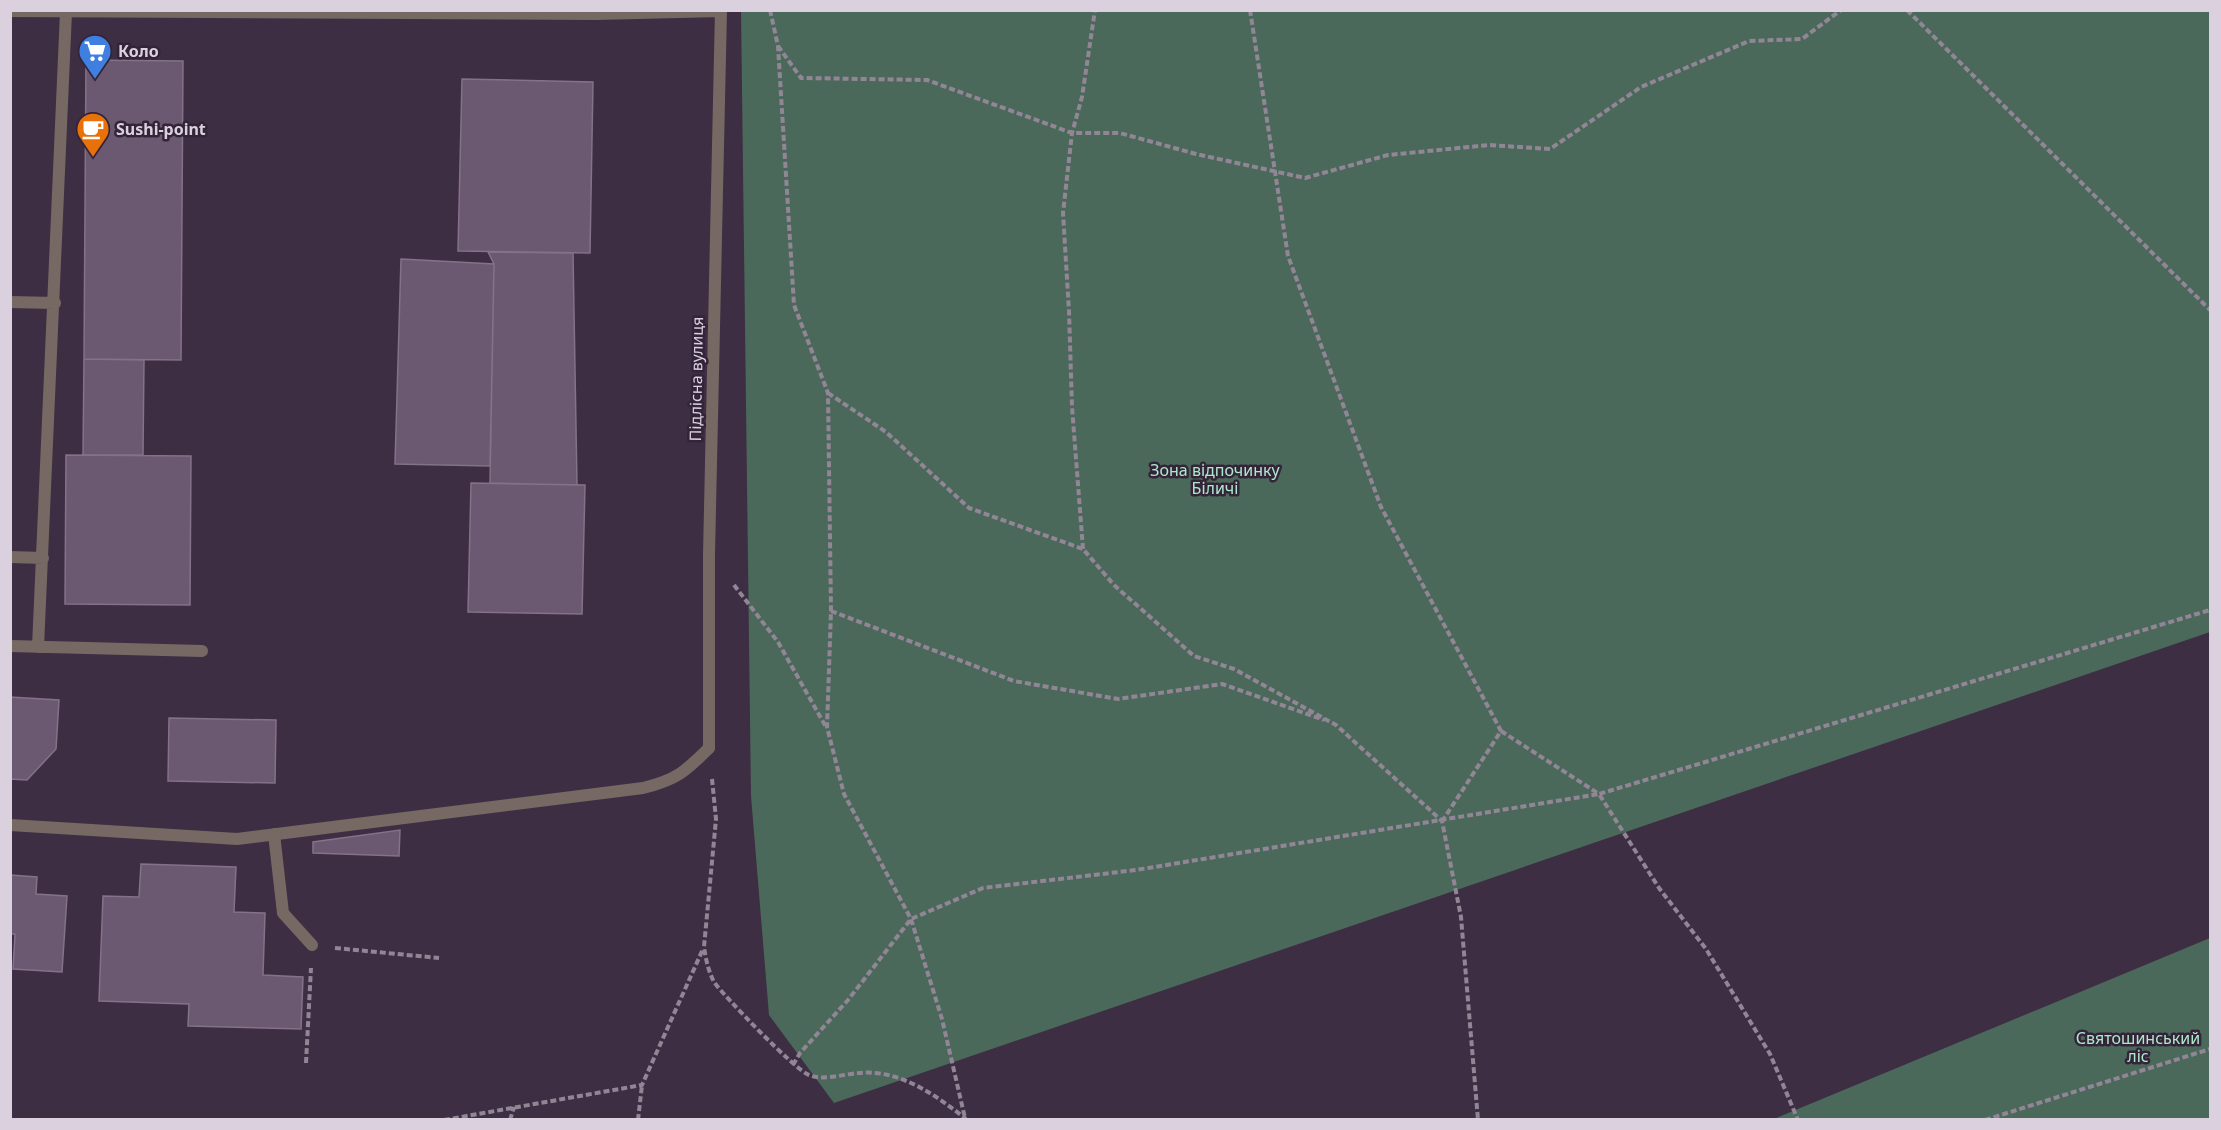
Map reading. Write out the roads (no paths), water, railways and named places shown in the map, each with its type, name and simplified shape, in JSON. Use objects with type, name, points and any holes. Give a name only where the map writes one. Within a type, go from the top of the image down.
[{"type":"street","points":[[10,11],[596,14],[721,11]]},
{"type":"street","name":"Підлісна вулиця","points":[[274,834],[643,788],[667,782],[688,769],[709,748],[709,554],[721,11]]},
{"type":"street","points":[[38,647],[55,303],[66,12]]},
{"type":"street","points":[[10,302],[55,303]]},
{"type":"street","points":[[10,557],[43,558]]},
{"type":"street","points":[[10,646],[202,651]]},
{"type":"street","points":[[10,825],[237,839],[274,834],[283,913],[312,945]]},
{"type":"place","name":"Коло","points":[[95,80]]},
{"type":"place","name":"Sushi-point","points":[[93,158]]},
{"type":"park label","name":"Зона відпочинку Біличі","points":[[1215,479]]},
{"type":"park label","name":"Святошинський ліс","points":[[2138,1047]]}]
